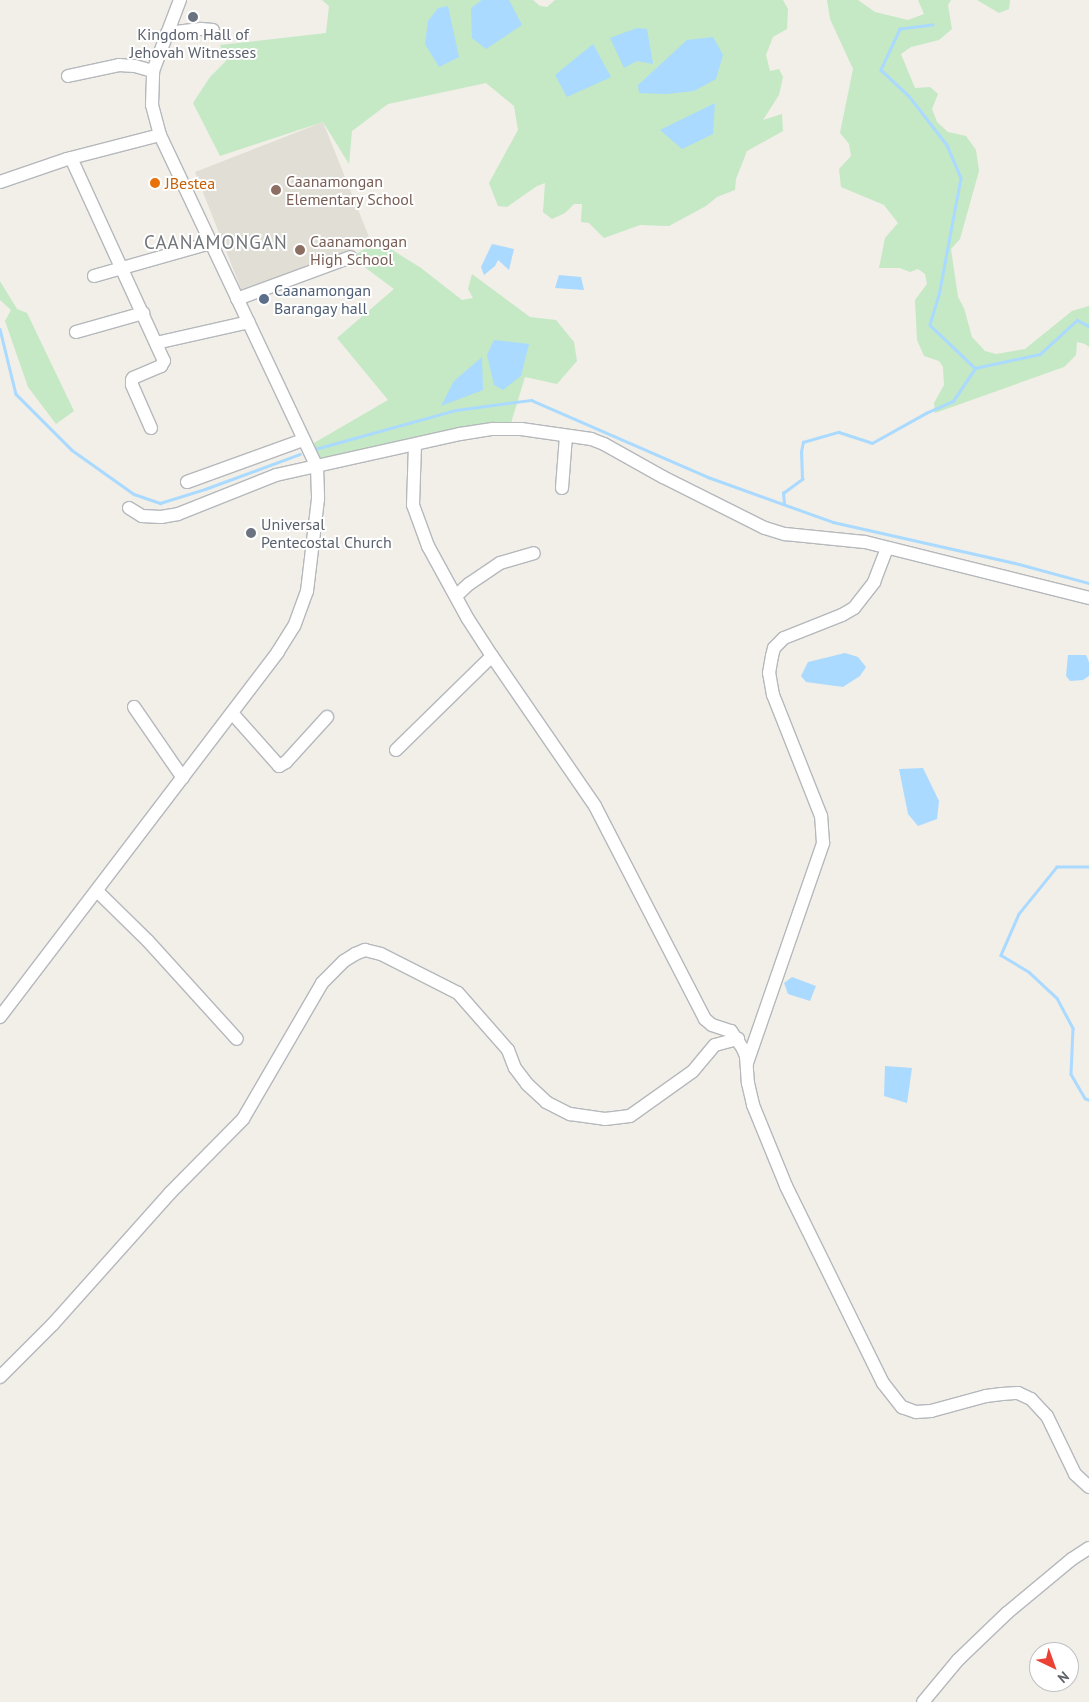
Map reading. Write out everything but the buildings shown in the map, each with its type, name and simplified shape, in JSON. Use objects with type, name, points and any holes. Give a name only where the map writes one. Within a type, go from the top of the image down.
[{"type":"street","points":[[0,1017],[278,652],[294,626],[302,605],[312,562],[317,517],[317,467],[160,135],[152,105],[153,71],[180,0]]},
{"type":"street","points":[[167,33],[201,29],[213,30]]},
{"type":"street","points":[[68,76],[119,65],[153,71]]},
{"type":"street","points":[[0,182],[71,158],[160,135]]},
{"type":"street","points":[[71,158],[123,268],[164,364],[132,380],[132,386],[150,428]]},
{"type":"street","points":[[94,276],[211,243]]},
{"type":"street","points":[[237,299],[351,256]]},
{"type":"street","points":[[76,332],[143,314]]},
{"type":"street","points":[[156,343],[249,322]]},
{"type":"street","points":[[129,508],[142,516],[161,517],[178,514],[262,480],[374,452],[415,445],[460,434],[493,429],[521,429],[604,444],[663,477],[765,528],[785,534],[843,539],[887,548],[1089,598]]},
{"type":"street","points":[[562,488],[566,436]]},
{"type":"street","points":[[187,482],[303,440]]},
{"type":"street","points":[[415,445],[412,489],[416,518],[428,546],[492,656],[595,806],[705,1019],[712,1024],[731,1031],[738,1039],[747,1063],[748,1083],[753,1105],[786,1186],[883,1383],[902,1406],[916,1412],[931,1411],[994,1395],[1018,1393],[1031,1399],[1047,1416],[1075,1474],[1089,1487]]},
{"type":"street","points":[[747,1063],[823,843],[821,816],[773,696],[769,673],[774,648],[784,638],[842,615],[854,608],[874,582],[887,548]]},
{"type":"street","points":[[456,596],[469,584],[500,562],[534,553]]},
{"type":"street","points":[[396,750],[492,656]]},
{"type":"street","points":[[134,707],[183,778]]},
{"type":"street","points":[[232,713],[279,766],[286,762],[327,717]]},
{"type":"street","points":[[97,891],[148,941],[237,1039]]},
{"type":"street","points":[[0,1377],[54,1324],[170,1193],[243,1119],[322,982],[344,961],[355,954],[373,950],[458,993],[508,1050],[515,1068],[527,1084],[546,1102],[570,1114],[605,1119],[630,1116],[689,1074],[715,1045],[738,1039]]},
{"type":"street","points":[[923,1702],[958,1660],[1007,1613],[1072,1559],[1089,1548]]},
{"type":"shaded area","name":"Caanamongan Elementary School","points":[[323,122],[371,242],[243,294],[195,172]]},
{"type":"green space","points":[[322,0],[533,0],[540,6],[547,7],[555,0],[783,0],[788,9],[787,29],[773,37],[766,55],[770,71],[779,69],[783,77],[779,95],[763,120],[782,114],[783,131],[747,151],[736,179],[735,190],[717,197],[706,206],[669,226],[640,225],[604,238],[589,223],[581,222],[582,204],[574,204],[565,213],[552,219],[543,212],[545,183],[537,186],[507,207],[498,206],[489,183],[518,130],[514,106],[486,83],[388,104],[352,131],[349,164],[323,122],[220,156],[193,103],[210,77],[226,61],[220,45],[326,33],[329,6]]},
{"type":"green space","points":[[827,0],[858,0],[875,12],[908,20],[924,14],[918,0],[951,0],[948,5],[952,29],[939,40],[911,47],[901,54],[915,88],[930,87],[938,94],[932,109],[937,122],[948,132],[966,136],[976,150],[979,171],[960,239],[951,249],[958,297],[964,308],[972,337],[985,351],[996,354],[1025,349],[1072,311],[1089,306],[1089,347],[1077,342],[1076,355],[1064,367],[935,413],[934,403],[944,385],[943,367],[939,361],[924,356],[917,340],[915,300],[927,284],[925,274],[918,269],[910,272],[900,268],[879,268],[885,238],[898,223],[884,205],[841,187],[839,169],[851,156],[849,144],[840,133],[853,69],[830,19]]},
{"type":"green space","points":[[977,0],[1010,0],[1009,9],[999,13]]},
{"type":"green space","points":[[378,241],[421,268],[462,300],[473,298],[468,289],[472,274],[530,317],[556,320],[574,342],[577,361],[557,384],[525,377],[511,423],[317,467],[307,447],[388,400],[337,338],[394,289],[351,257]]},
{"type":"green space","points":[[0,281],[17,309],[27,313],[74,411],[56,424],[28,387],[5,321],[11,310],[0,300]]},
{"type":"water","points":[[482,0],[509,0],[522,25],[486,49],[472,38],[471,8]]},
{"type":"water","points":[[448,6],[459,57],[439,67],[425,44],[428,21],[438,8]]},
{"type":"water","points":[[637,28],[647,29],[653,64],[637,61],[624,68],[610,38]]},
{"type":"water","points":[[713,37],[723,55],[716,79],[694,91],[667,94],[639,93],[638,85],[687,40]]},
{"type":"water","points":[[593,44],[611,77],[567,97],[555,75]]},
{"type":"water","points":[[715,103],[713,134],[682,149],[660,130]]},
{"type":"water","points":[[492,244],[514,249],[509,270],[498,260],[495,266],[484,275],[481,267]]},
{"type":"water","points":[[559,275],[581,277],[584,290],[555,288]]},
{"type":"water","points":[[494,340],[529,344],[521,376],[503,390],[494,385],[487,355]]},
{"type":"water","points":[[482,357],[483,390],[441,406],[454,381]]},
{"type":"water","points":[[845,653],[858,657],[866,667],[860,676],[843,687],[806,682],[801,676],[808,662]]},
{"type":"water","points":[[1068,655],[1086,655],[1089,662],[1089,676],[1083,680],[1070,681],[1066,676]]},
{"type":"water","points":[[923,768],[939,801],[937,819],[918,826],[908,814],[899,769]]},
{"type":"water","points":[[792,977],[816,986],[810,1001],[788,994],[784,983]]},
{"type":"water","points":[[885,1066],[912,1068],[907,1103],[884,1096]]},
{"type":"waterway","points":[[933,25],[900,29],[881,70],[909,96],[947,145],[961,178],[939,295],[930,325],[975,368],[1040,354],[1077,320],[1089,326]]},
{"type":"waterway","points":[[0,329],[16,394],[72,450],[134,494],[160,503],[205,489],[300,454]]},
{"type":"waterway","points":[[784,504],[783,493],[802,479],[801,452],[803,442],[839,432],[872,443],[926,413],[953,401],[975,368]]},
{"type":"waterway","points":[[315,449],[456,410],[531,400],[708,477],[833,522],[1019,564],[1089,583]]},
{"type":"waterway","points":[[1089,867],[1057,867],[1019,914],[1001,955],[1029,972],[1057,998],[1073,1028],[1071,1074],[1085,1098],[1089,1100]]},
{"type":"place","name":"Kingdom Hall of Jehovah Witnesses","points":[[193,17]]},
{"type":"place","name":"JBestea","points":[[155,183]]},
{"type":"place","name":"Caanamongan Elementary School","points":[[276,190]]},
{"type":"place","name":"Caanamongan High School","points":[[300,250]]},
{"type":"place","name":"Caanamongan Barangay hall","points":[[264,299]]},
{"type":"place","name":"Universal Pentecostal Church","points":[[251,533]]},
{"type":"district","name":"CAANAMONGAN","points":[[216,243]]}]
